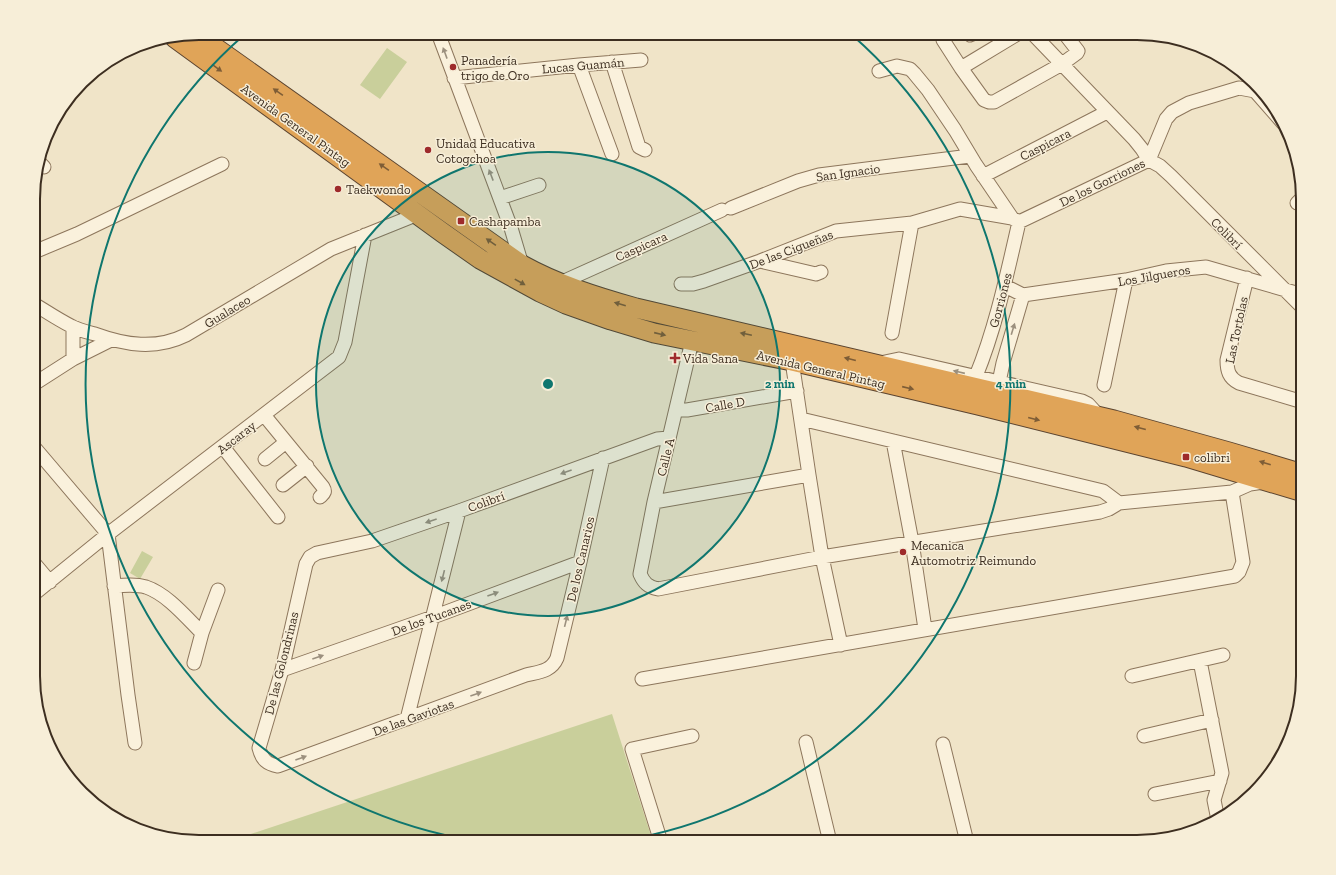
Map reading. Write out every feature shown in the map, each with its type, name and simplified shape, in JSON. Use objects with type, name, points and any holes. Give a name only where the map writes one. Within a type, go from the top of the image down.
[{"type":"highway","name":"Avenida General Pintag","points":[[204,40],[522,265],[560,283],[599,298],[697,324],[784,342],[875,365],[1100,417],[1296,472]]},
{"type":"highway","name":"Avenida General Pintag","points":[[179,41],[480,259],[540,292],[566,304],[601,317],[654,333],[792,361],[978,405],[1171,453],[1296,490]]},
{"type":"street","points":[[440,40],[511,228],[522,265]]},
{"type":"street","points":[[943,40],[960,68],[984,100],[989,102],[994,102],[1062,64],[1075,55],[1078,51],[1069,40]]},
{"type":"street","points":[[960,68],[1007,40]]},
{"type":"street","points":[[1039,40],[1134,139],[1149,160]]},
{"type":"street","name":"Lucas Guamán","points":[[454,78],[579,64],[641,60]]},
{"type":"street","points":[[612,62],[639,147],[645,150]]},
{"type":"street","points":[[579,64],[612,154]]},
{"type":"street","points":[[879,71],[897,66],[910,69],[914,73],[928,90],[983,176],[1015,220]]},
{"type":"street","name":"De los Gorriones","points":[[1015,220],[1149,160],[1166,119],[1172,112],[1189,103],[1239,88],[1253,91]]},
{"type":"street","name":"Caspicara","points":[[983,176],[1107,112]]},
{"type":"street","name":"San Ignacio","points":[[726,209],[798,181],[820,175],[970,156]]},
{"type":"street","name":"Colibrí","points":[[1149,160],[1160,166],[1171,176],[1296,302]]},
{"type":"street","points":[[40,249],[77,234],[222,164]]},
{"type":"street","points":[[500,198],[539,184]]},
{"type":"street","name":"Caspicara","points":[[560,283],[726,209]]},
{"type":"street","name":"De las Cigueñas","points":[[681,284],[693,284],[704,281],[836,231],[912,223],[960,209],[1015,220]]},
{"type":"street","name":"Gualaceo","points":[[40,308],[73,327],[111,340],[147,345],[174,342],[331,249],[418,214]]},
{"type":"street","name":"Gorriones","points":[[976,376],[983,360],[1005,286],[1015,220]]},
{"type":"street","points":[[892,333],[912,223]]},
{"type":"street","name":"Ascaray","points":[[40,586],[223,447],[339,356],[345,342],[365,235]]},
{"type":"street","points":[[760,261],[816,274],[821,272]]},
{"type":"street","name":"Los Jilgueros","points":[[1024,294],[1126,280],[1166,271],[1206,267],[1296,293]]},
{"type":"street","name":"Las Tortolas","points":[[1247,278],[1228,360],[1227,369],[1229,374],[1233,380],[1239,384],[1296,400]]},
{"type":"street","points":[[1104,385],[1126,280]]},
{"type":"street","points":[[999,382],[1003,363],[1024,294],[1005,286]]},
{"type":"street","points":[[73,327],[73,359]]},
{"type":"street","points":[[40,380],[73,359],[111,340]]},
{"type":"street","name":"Calle A","points":[[692,341],[654,502],[640,574],[643,581],[648,586],[658,589],[822,557]]},
{"type":"street","points":[[875,365],[899,359],[976,376],[1082,401],[1088,404],[1100,417]]},
{"type":"street","points":[[792,361],[822,557],[841,645]]},
{"type":"street","name":"Calle D","points":[[676,410],[688,410],[797,391]]},
{"type":"street","points":[[264,415],[325,490],[320,497]]},
{"type":"street","points":[[801,419],[1103,491],[1119,503]]},
{"type":"street","name":"Colibrí","points":[[306,564],[310,557],[317,553],[372,541],[657,439],[669,438]]},
{"type":"street","points":[[893,441],[912,542],[925,629]]},
{"type":"street","points":[[265,459],[286,442]]},
{"type":"street","points":[[223,447],[278,517]]},
{"type":"street","points":[[40,455],[108,534],[135,743]]},
{"type":"street","name":"De los Canarios","points":[[557,658],[603,458]]},
{"type":"street","points":[[283,485],[307,466]]},
{"type":"street","points":[[654,502],[809,475]]},
{"type":"street","points":[[822,557],[1100,512],[1110,509],[1119,503],[1232,492],[1250,484],[1260,482],[1272,483]]},
{"type":"street","points":[[642,679],[1235,576],[1239,572],[1243,562],[1232,492]]},
{"type":"street","points":[[407,719],[459,511]]},
{"type":"street","name":"De los Tucanes","points":[[282,670],[433,617],[580,562]]},
{"type":"street","name":"De las Golondrinas","points":[[265,761],[261,756],[259,748],[282,670],[306,564]]},
{"type":"street","points":[[114,586],[133,585],[146,587],[168,600],[202,633]]},
{"type":"street","points":[[194,663],[202,633],[218,590]]},
{"type":"street","points":[[1132,676],[1223,656]]},
{"type":"street","name":"De las Gaviotas","points":[[265,761],[269,764],[278,766],[526,676],[548,670],[555,663],[557,658]]},
{"type":"street","points":[[1200,661],[1222,773],[1214,800],[1217,814]]},
{"type":"street","points":[[1144,736],[1212,720]]},
{"type":"street","points":[[659,835],[632,749],[692,736]]},
{"type":"street","points":[[806,742],[828,835]]},
{"type":"street","points":[[943,744],[966,835]]},
{"type":"street","points":[[1155,794],[1220,781]]},
{"type":"green space","points":[[387,48],[407,62],[380,99],[360,85]]},
{"type":"green space","points":[[142,551],[153,557],[140,579],[130,573]]},
{"type":"green space","points":[[612,714],[651,835],[248,835]]},
{"type":"place","name":"Panadería trigo de Oro","points":[[453,67]]},
{"type":"place","name":"Unidad Educativa Cotogchoa","points":[[428,150]]},
{"type":"place","name":"Taekwondo","points":[[338,189]]},
{"type":"place","name":"Cashapamba","points":[[461,221]]},
{"type":"place","name":"Vida Sana","points":[[675,358]]},
{"type":"place","name":"colibri","points":[[1186,457]]},
{"type":"place","name":"Mecanica Automotriz Reimundo","points":[[903,552]]}]
